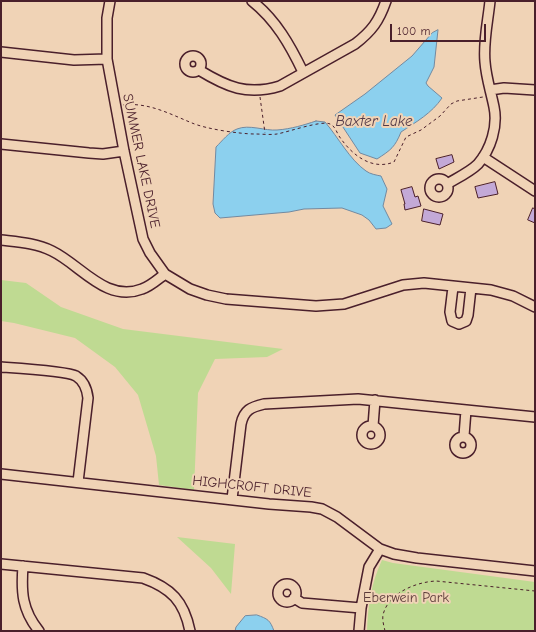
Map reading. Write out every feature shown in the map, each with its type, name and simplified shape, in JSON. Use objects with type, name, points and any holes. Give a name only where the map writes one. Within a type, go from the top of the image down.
[{"type":"street","name":"SUMMER LAKE DRIVE","points":[[110,1],[107,18],[107,60],[124,150],[143,239],[150,253],[165,274],[190,289],[207,295],[226,299],[316,306],[344,304],[403,285],[424,283],[491,290],[513,296],[535,307]]},
{"type":"street","points":[[252,1],[263,9],[273,20],[293,52],[303,72]]},
{"type":"street","points":[[199,70],[218,82],[236,88],[267,90],[280,86],[365,37],[375,25],[386,1]]},
{"type":"street","points":[[447,184],[472,169],[483,157],[490,145],[494,131],[495,109],[488,93],[485,61],[485,39],[490,1]]},
{"type":"street","points":[[1,52],[74,60],[107,60]]},
{"type":"street","points":[[488,93],[504,88],[535,90]]},
{"type":"street","points":[[1,144],[103,154],[124,150]]},
{"type":"street","points":[[483,157],[535,191]]},
{"type":"street","points":[[1,240],[36,245],[51,250],[102,285],[114,290],[124,292],[142,289],[165,274]]},
{"type":"street","points":[[453,287],[450,312],[452,321],[459,324],[466,321],[468,315],[471,288]]},
{"type":"street","points":[[1,367],[71,374],[82,381],[87,391],[88,398],[78,482]]},
{"type":"street","points":[[232,499],[242,417],[248,409],[254,406],[264,404],[358,399],[535,417]]},
{"type":"street","points":[[373,426],[375,400]]},
{"type":"street","points":[[464,436],[466,410]]},
{"type":"street","name":"HIGHCROFT DRIVE","points":[[1,474],[311,507],[337,517],[380,549],[394,554],[417,558],[535,571]]},
{"type":"street","points":[[359,631],[361,608],[369,568],[380,549]]},
{"type":"street","points":[[1,564],[143,578],[156,583],[178,599],[185,612],[190,631]]},
{"type":"street","points":[[23,566],[22,583],[25,606],[30,620],[39,631]]},
{"type":"street","points":[[294,598],[302,602],[361,608]]},
{"type":"path","points":[[122,105],[131,104],[153,108],[202,126],[254,134],[276,134],[318,123],[328,123],[332,124],[339,136],[358,158],[370,164],[382,165],[394,162],[406,137],[421,130],[440,116],[451,104],[488,93]]},
{"type":"path","points":[[260,96],[265,134]]},
{"type":"path","points":[[385,631],[383,615],[387,606],[404,591],[413,586],[426,582],[436,581],[535,591]]},
{"type":"green space","points":[[1,280],[26,283],[61,307],[123,329],[283,349],[267,357],[215,359],[198,393],[194,490],[159,485],[156,456],[138,395],[115,367],[75,338],[1,321]]},
{"type":"green space","points":[[177,537],[235,544],[231,594],[211,568]]},
{"type":"green space","name":"Eberwein Park","points":[[382,560],[393,563],[535,582],[535,631],[367,631],[371,595],[375,577]]},
{"type":"water","name":"Baxter Lake","points":[[438,30],[434,67],[426,83],[442,98],[429,113],[401,132],[394,145],[382,156],[377,159],[360,153],[335,115],[365,94],[412,56],[432,33]]},
{"type":"water","points":[[316,121],[325,122],[349,155],[360,166],[369,173],[381,176],[387,189],[383,206],[392,224],[386,228],[376,229],[369,220],[362,215],[342,208],[304,209],[289,212],[220,218],[215,213],[213,204],[216,147],[228,134],[234,130],[247,127],[277,130],[292,128]]},
{"type":"water","points":[[257,615],[268,620],[274,631],[235,631],[236,627],[245,616]]},
{"type":"building","points":[[452,155],[454,162],[439,169],[436,159]]},
{"type":"building","points":[[495,182],[498,194],[478,198],[475,187]]},
{"type":"building","points":[[412,187],[415,197],[418,196],[421,206],[405,210],[401,190]]},
{"type":"building","points":[[533,208],[535,209],[535,223],[528,220]]},
{"type":"building","points":[[424,209],[443,214],[440,225],[422,221]]}]
